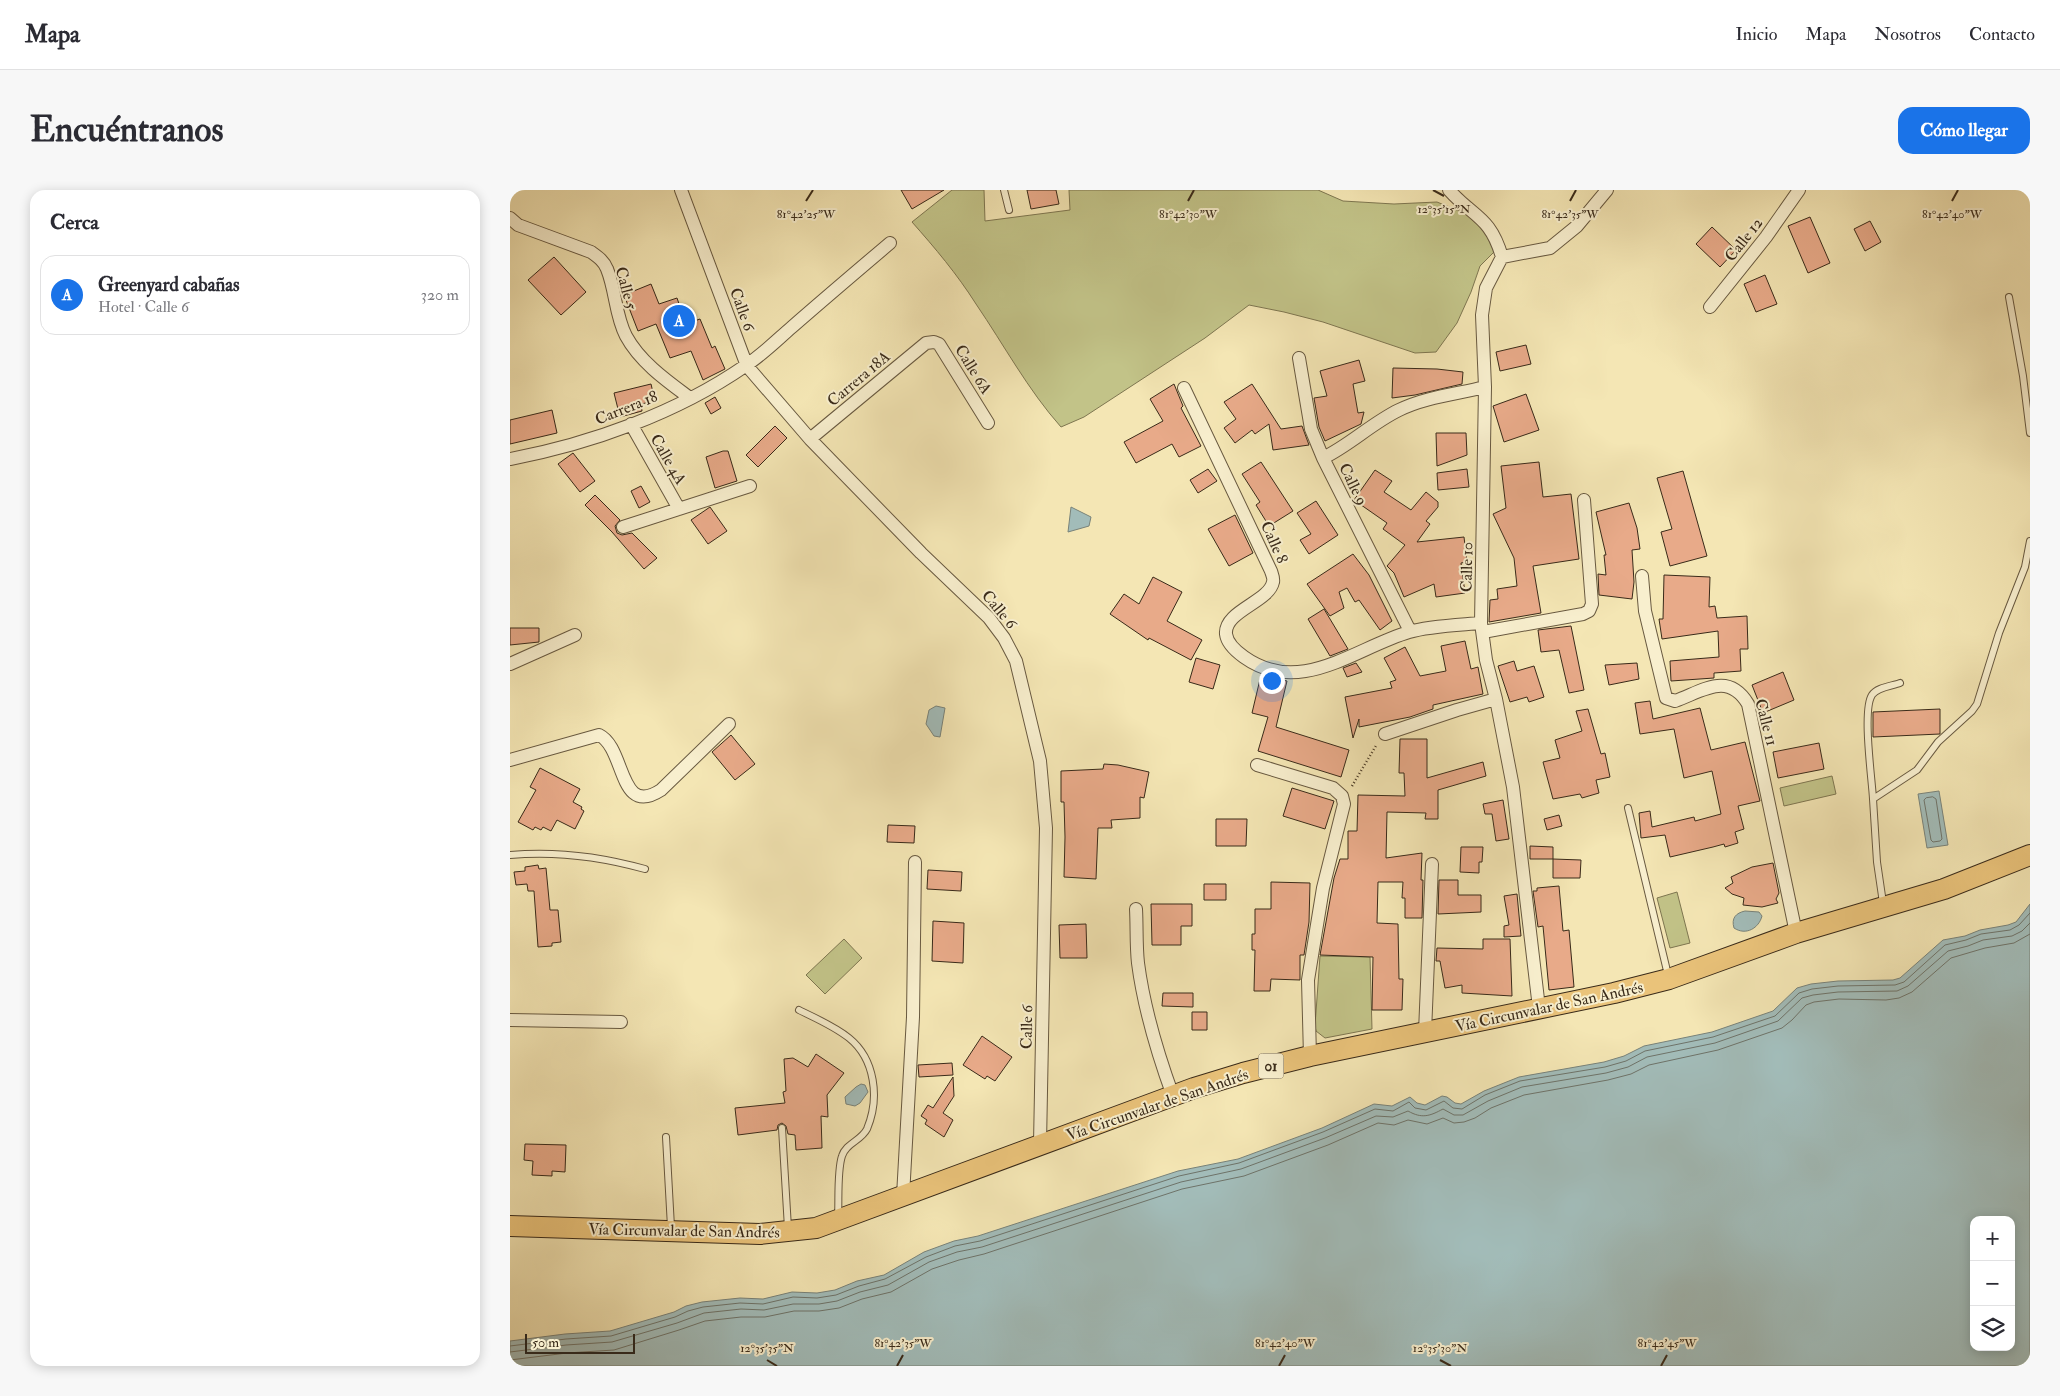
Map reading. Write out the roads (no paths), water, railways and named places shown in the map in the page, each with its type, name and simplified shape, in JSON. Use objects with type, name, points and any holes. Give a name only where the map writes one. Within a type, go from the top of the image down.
[{"type":"highway","name":"Vía Circunvalar de San Andrés","points":[[510,1226],[760,1234],[816,1228],[1040,1144],[1243,1073],[1310,1056],[1614,993],[1669,979],[1796,933],[1944,889],[2030,855]]},
{"type":"street","name":"Calle 6","points":[[681,190],[746,366],[810,439],[921,553],[989,618],[1004,638],[1016,661],[1040,761],[1046,828],[1040,1144]]},
{"type":"street","points":[[1449,190],[1487,224],[1497,239],[1502,257],[1550,248],[1577,226],[1607,190]]},
{"type":"street","name":"Calle 12","points":[[1710,307],[1766,238],[1799,190]]},
{"type":"street","name":"Calle 5","points":[[510,218],[518,225],[591,252],[601,259],[607,268],[619,319],[626,336],[649,363],[670,383],[690,398]]},
{"type":"street","name":"Carrera 18","points":[[510,459],[584,441],[631,424],[690,398],[746,366],[890,243]]},
{"type":"street","name":"Calle 10","points":[[1502,257],[1486,288],[1483,299],[1486,388],[1482,628],[1486,660],[1496,699],[1519,824],[1539,1008]]},
{"type":"street","name":"Calle 6A","points":[[926,343],[934,342],[939,344],[988,423]]},
{"type":"street","name":"Carrera 18A","points":[[810,439],[926,343]]},
{"type":"street","points":[[1299,358],[1311,429],[1323,458]]},
{"type":"street","name":"Calle 8","points":[[1184,388],[1271,571],[1274,581],[1270,589],[1230,620],[1226,629],[1226,635],[1238,653],[1253,663],[1277,672],[1298,673],[1318,669],[1410,631],[1482,628],[1583,614],[1589,610],[1592,604],[1584,500]]},
{"type":"street","name":"Calle 9","points":[[1410,631],[1323,458],[1346,446],[1396,411],[1410,404],[1486,388]]},
{"type":"street","name":"Calle 4A","points":[[631,424],[679,509]]},
{"type":"street","points":[[623,527],[750,486]]},
{"type":"street","name":"Calle 11","points":[[1642,576],[1645,611],[1666,698],[1675,701],[1724,685],[1731,686],[1742,694],[1748,704],[1796,933]]},
{"type":"street","points":[[510,664],[575,635]]},
{"type":"street","points":[[1385,734],[1496,699]]},
{"type":"street","points":[[510,760],[599,736],[610,743],[626,782],[634,794],[643,798],[652,796],[661,790],[729,724]]},
{"type":"street","points":[[1257,765],[1333,788],[1342,796],[1344,804],[1323,888],[1308,980],[1310,1056]]},
{"type":"street","points":[[903,1196],[913,1017],[916,862]]},
{"type":"street","points":[[1425,1032],[1432,864]]},
{"type":"street","points":[[1136,910],[1138,961],[1144,1003],[1155,1047],[1173,1096]]},
{"type":"street","points":[[510,1020],[620,1022]]},
{"type":"lane","points":[[1004,190],[1009,210]]},
{"type":"lane","points":[[2010,297],[2030,433]]},
{"type":"lane","points":[[1873,799],[1917,770],[1935,745],[1972,711],[1977,704],[1999,632],[2025,567],[2030,542]]},
{"type":"lane","points":[[1884,907],[1878,862],[1868,719],[1870,699],[1877,690],[1900,683]]},
{"type":"lane","points":[[1628,808],[1669,979]]},
{"type":"lane","points":[[510,855],[532,853],[581,857],[645,869]]},
{"type":"lane","points":[[799,1010],[831,1026],[849,1038],[864,1053],[874,1081],[872,1111],[866,1130],[862,1137],[849,1146],[841,1158],[837,1221]]},
{"type":"lane","points":[[782,1128],[788,1232]]},
{"type":"lane","points":[[666,1137],[671,1231]]},
{"type":"water","points":[[1071,507],[1091,517],[1089,526],[1068,532]]},
{"type":"water","points":[[936,706],[945,708],[940,737],[934,736],[926,724],[929,710]]},
{"type":"water","points":[[1939,791],[1948,845],[1927,848],[1918,794]]},
{"type":"water","points":[[2030,904],[2030,1366],[510,1366],[510,1341],[610,1331],[702,1302],[740,1298],[763,1299],[792,1292],[817,1293],[835,1290],[857,1281],[884,1275],[924,1252],[954,1241],[978,1236],[1178,1171],[1238,1159],[1322,1128],[1374,1104],[1392,1106],[1410,1097],[1417,1103],[1425,1105],[1442,1096],[1461,1104],[1484,1091],[1519,1077],[1604,1062],[1624,1056],[1644,1046],[1712,1032],[1773,1011],[1797,988],[1811,984],[1838,981],[1893,980],[1900,978],[1943,940],[2016,922]]},
{"type":"water","points":[[1745,911],[1759,912],[1762,916],[1758,924],[1747,931],[1734,928],[1734,919],[1739,913]]},
{"type":"water","points":[[861,1084],[865,1085],[868,1092],[860,1103],[855,1106],[846,1104],[845,1097]]},
{"type":"place","name":"Greenyard cabañas","points":[[679,321]]}]
